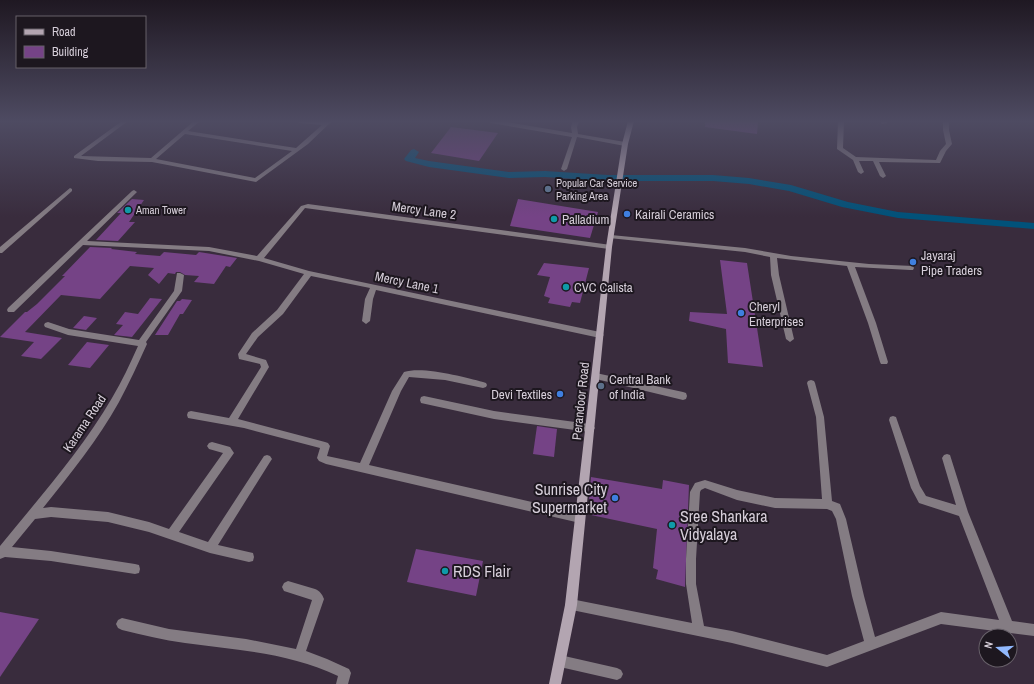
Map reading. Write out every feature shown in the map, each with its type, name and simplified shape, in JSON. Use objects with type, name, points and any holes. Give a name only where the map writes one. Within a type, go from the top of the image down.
[{"type":"main road","name":"Perandoor Road","points":[[555,684],[571,605],[610,242],[624,153]]},
{"type":"street","points":[[82,153],[76,157],[152,160],[256,180],[293,153]]},
{"type":"street","points":[[152,160],[160,153]]},
{"type":"street","points":[[564,169],[569,153]]},
{"type":"street","points":[[846,153],[855,159],[938,162],[942,153]]},
{"type":"street","points":[[855,159],[861,172]]},
{"type":"street","points":[[875,160],[883,176]]},
{"type":"street","points":[[0,251],[70,190]]},
{"type":"street","points":[[11,310],[134,192]]},
{"type":"street","name":"Mercy Lane 2","points":[[259,259],[303,207],[308,206],[610,242]]},
{"type":"street","points":[[610,242],[745,250],[773,255],[850,264],[910,268]]},
{"type":"street","name":"Mercy Lane 1","points":[[80,243],[209,249],[259,259],[309,273],[600,335]]},
{"type":"street","points":[[773,255],[775,275],[790,339]]},
{"type":"street","points":[[850,264],[872,323],[884,362]]},
{"type":"street","points":[[231,422],[265,367],[263,362],[245,359],[242,357],[242,354],[255,335],[280,312],[309,273]]},
{"type":"street","points":[[48,325],[68,332],[141,343],[178,291],[180,275]]},
{"type":"street","points":[[366,321],[369,299],[374,287]]},
{"type":"street","name":"Karama Road","points":[[1,553],[60,481],[104,417],[128,379],[143,346],[141,343]]},
{"type":"street","points":[[362,468],[402,381],[407,374],[428,374],[483,385]]},
{"type":"street","points":[[596,376],[682,396]]},
{"type":"street","points":[[811,383],[820,417],[827,504]]},
{"type":"street","points":[[424,400],[494,415],[590,428]]},
{"type":"street","points":[[191,415],[231,422],[322,444],[325,446],[322,458],[580,518]]},
{"type":"street","points":[[893,420],[916,488],[923,500],[963,512]]},
{"type":"street","points":[[172,534],[229,453],[227,450],[212,446]]},
{"type":"street","points":[[947,458],[963,512],[1008,627]]},
{"type":"street","points":[[210,548],[267,460]]},
{"type":"street","points":[[699,631],[691,584],[691,559],[695,492],[698,486],[705,484],[737,495],[775,503],[827,504],[836,507],[841,519],[858,596],[871,645]]},
{"type":"street","points":[[33,514],[51,512],[108,517],[172,534],[210,548],[249,557]]},
{"type":"street","points":[[1,553],[51,556],[135,569]]},
{"type":"street","points":[[288,587],[315,595],[318,599],[299,656]]},
{"type":"street","points":[[571,605],[732,637],[827,661],[941,618],[1034,630]]},
{"type":"street","points":[[122,624],[185,637],[239,643],[299,656],[345,673],[342,684]]},
{"type":"street","points":[[560,661],[617,674]]},
{"type":"building","points":[[431,153],[484,153],[479,161]]},
{"type":"building","points":[[132,199],[144,200],[129,222],[135,222],[118,241],[96,240],[121,213],[117,213]]},
{"type":"building","name":"Palladium","points":[[518,199],[598,212],[590,238],[510,226]]},
{"type":"building","points":[[90,247],[112,248],[111,249],[137,252],[135,254],[160,256],[164,252],[196,255],[199,252],[237,258],[230,267],[226,266],[214,284],[194,282],[199,276],[185,275],[180,272],[176,272],[175,274],[168,273],[159,284],[148,275],[154,268],[130,266],[100,299],[61,295],[25,332],[62,338],[41,359],[21,356],[34,342],[0,337],[25,312],[37,304],[65,276],[62,276]]},
{"type":"building","name":"Cheryl Enterprises","points":[[720,260],[747,263],[763,367],[728,363],[726,329],[689,321],[690,312],[727,314]]},
{"type":"building","name":"CVC Calista","points":[[544,263],[589,268],[580,303],[572,302],[570,307],[548,303],[550,298],[544,296],[550,277],[537,275]]},
{"type":"building","points":[[150,298],[162,299],[132,337],[114,335],[123,325],[116,324],[125,312],[138,314]]},
{"type":"building","points":[[182,299],[192,300],[183,314],[180,314],[168,335],[155,335],[177,301]]},
{"type":"building","points":[[84,316],[97,318],[86,330],[73,328]]},
{"type":"building","points":[[87,342],[109,345],[90,368],[68,365]]},
{"type":"building","points":[[537,426],[557,429],[554,457],[533,454]]},
{"type":"building","points":[[591,477],[662,489],[663,480],[689,485],[685,587],[656,579],[658,570],[653,568],[657,529],[591,515],[588,512]]},
{"type":"building","name":"RDS Flair","points":[[416,549],[483,561],[476,596],[407,582]]},
{"type":"building","points":[[0,612],[39,619],[0,677]]},
{"type":"waterway","points":[[413,153],[409,159],[429,164],[509,175],[545,174],[608,178],[713,178],[749,181],[791,188],[846,205],[898,215],[1034,226]]},
{"type":"place","name":"Popular Car Service Parking Area","points":[[548,189]]},
{"type":"place","name":"Aman Tower","points":[[128,210]]},
{"type":"place","name":"Kairali Ceramics","points":[[627,214]]},
{"type":"place","name":"Palladium","points":[[554,219]]},
{"type":"place","name":"Jayaraj Pipe Traders","points":[[913,262]]},
{"type":"place","name":"CVC Calista","points":[[566,287]]},
{"type":"place","name":"Cheryl Enterprises","points":[[741,313]]},
{"type":"place","name":"Central Bank of India","points":[[601,386]]},
{"type":"place","name":"Devi Textiles","points":[[560,394]]},
{"type":"place","name":"Sunrise City Supermarket","points":[[615,498]]},
{"type":"place","name":"Sree Shankara Vidyalaya","points":[[672,525]]},
{"type":"place","name":"RDS Flair","points":[[445,571]]}]
